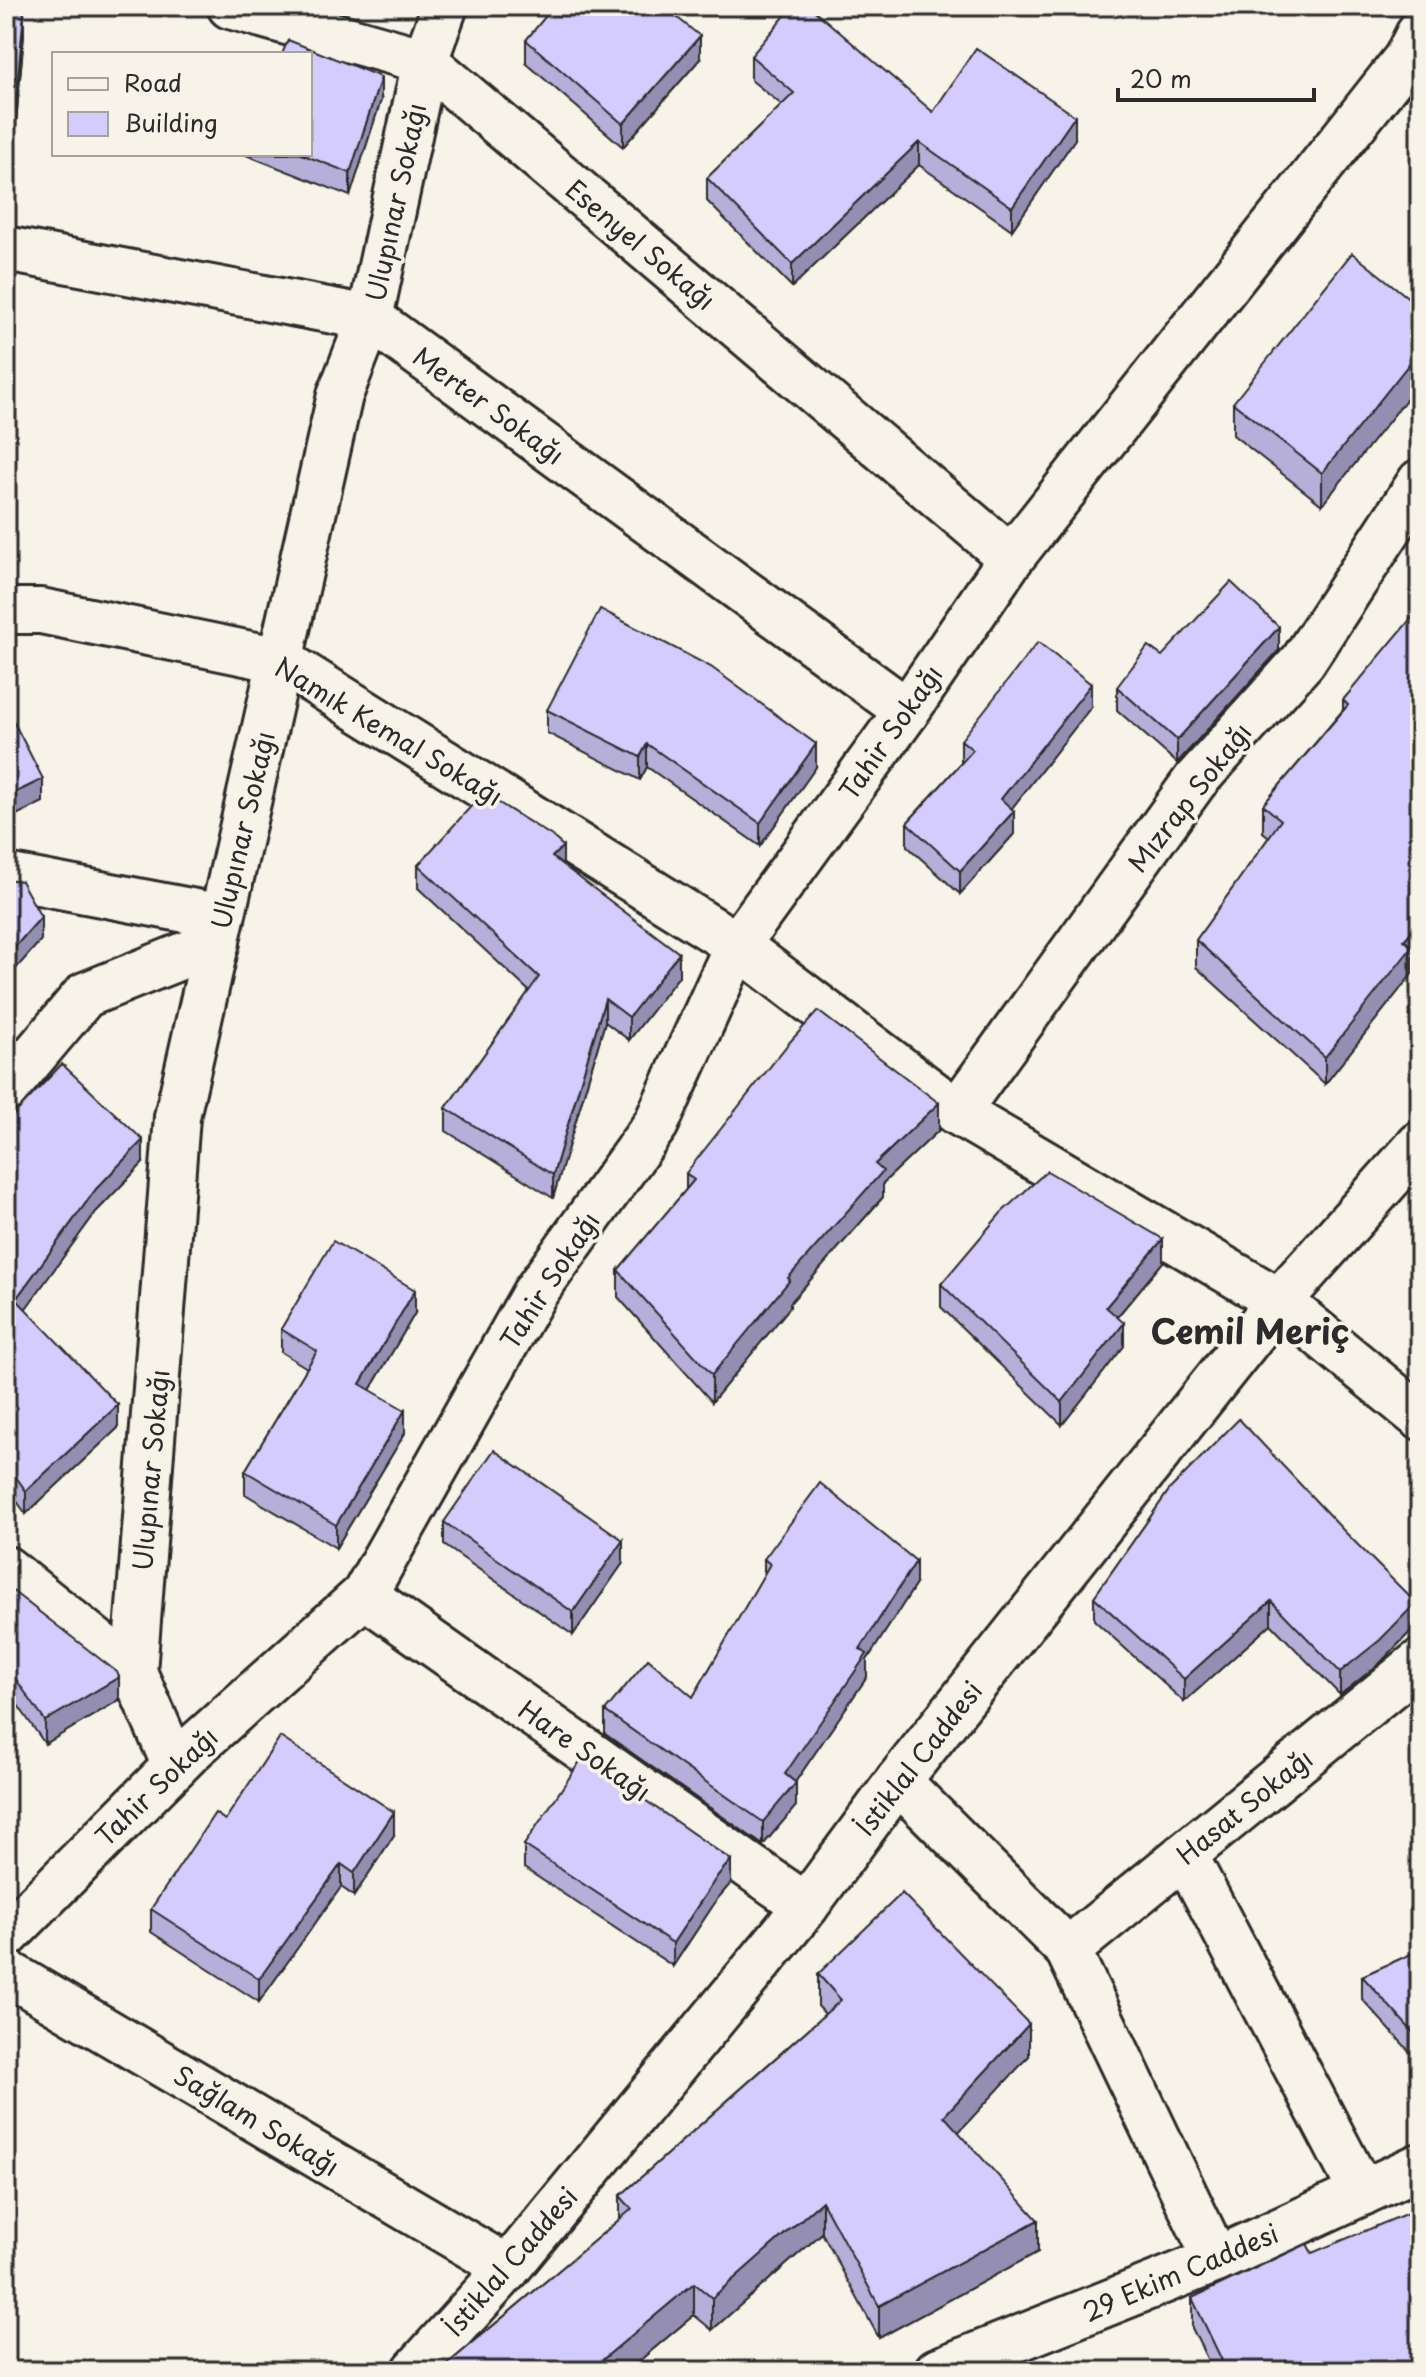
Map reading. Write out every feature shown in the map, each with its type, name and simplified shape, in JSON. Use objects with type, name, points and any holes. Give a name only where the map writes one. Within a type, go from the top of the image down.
[{"type":"street","name":"Esenyel Sokağı","points":[[230,6],[425,61],[1011,558]]},
{"type":"street","name":"Ulupınar Sokağı","points":[[134,1672],[177,1117],[340,395],[370,318],[425,61],[445,6]]},
{"type":"street","name":"Tahir Sokağı","points":[[6,1936],[175,1766],[364,1595],[534,1294],[656,1124],[737,945],[907,711],[1011,558],[1406,59],[1420,31]]},
{"type":"street","name":"Merter Sokağı","points":[[6,249],[370,318],[907,711]]},
{"type":"street","name":"Mızrap Sokağı","points":[[957,1112],[1195,781],[1303,661],[1420,482]]},
{"type":"street","name":"Namık Kemal Sokağı","points":[[6,611],[41,611],[280,660],[737,945],[957,1112],[1279,1301],[1420,1417]]},
{"type":"street","points":[[6,878],[220,929]]},
{"type":"street","points":[[6,1089],[85,995],[220,929]]},
{"type":"street","name":"İstiklal Caddesi","points":[[415,2371],[508,2268],[806,1906],[898,1781],[1279,1301],[1420,1144]]},
{"type":"street","points":[[6,1569],[134,1672],[175,1766]]},
{"type":"street","name":"Hare Sokağı","points":[[364,1595],[806,1906]]},
{"type":"street","name":"Hasat Sokağı","points":[[1068,1950],[1420,1662]]},
{"type":"street","points":[[898,1781],[1068,1950],[1216,2260]]},
{"type":"street","points":[[1185,1855],[1362,2193]]},
{"type":"street","name":"Sağlam Sokağı","points":[[6,1972],[508,2268]]},
{"type":"street","name":"29 Ekim Caddesi","points":[[937,2371],[1216,2260],[1420,2166]]},
{"type":"building","points":[[554,6],[663,6],[700,36],[623,124],[526,40]]},
{"type":"building","points":[[793,6],[809,6],[933,112],[976,48],[1075,116],[1012,207],[919,142],[792,264],[707,178],[794,93],[751,56]]},
{"type":"building","points":[[6,11],[24,12],[13,131],[6,131]]},
{"type":"building","points":[[288,40],[381,77],[350,173],[306,156],[312,156],[312,52],[283,52]]},
{"type":"building","points":[[1352,253],[1420,307],[1420,350],[1322,473],[1233,403]]},
{"type":"building","points":[[1231,582],[1279,627],[1177,740],[1117,687],[1148,646],[1162,656]]},
{"type":"building","points":[[600,609],[711,667],[816,744],[760,823],[647,744],[640,757],[547,710]]},
{"type":"building","points":[[1413,616],[1420,621],[1420,922],[1404,940],[1412,947],[1325,1057],[1196,940],[1281,820],[1263,805],[1348,705],[1343,700]]},
{"type":"building","points":[[1038,642],[1091,684],[1001,799],[1014,811],[960,871],[907,823],[973,750],[961,740]]},
{"type":"building","points":[[6,707],[43,779],[6,797]]},
{"type":"building","points":[[483,793],[552,836],[563,846],[552,857],[679,953],[629,1017],[605,999],[553,1175],[446,1108],[539,977],[418,865]]},
{"type":"building","points":[[6,879],[21,881],[41,917],[6,957]]},
{"type":"building","points":[[818,1011],[939,1103],[875,1164],[883,1171],[788,1278],[790,1280],[712,1375],[618,1270],[694,1180],[686,1173],[788,1044]]},
{"type":"building","points":[[62,1064],[143,1140],[96,1189],[16,1299],[118,1405],[26,1491],[6,1463],[6,1123]]},
{"type":"building","points":[[1047,1171],[1163,1239],[1106,1307],[1124,1323],[1062,1402],[941,1284],[1001,1213]]},
{"type":"building","points":[[333,1241],[415,1290],[360,1384],[405,1410],[336,1525],[245,1471],[317,1351],[281,1329]]},
{"type":"building","points":[[1239,1419],[1416,1603],[1380,1640],[1340,1672],[1271,1601],[1184,1679],[1094,1597],[1170,1489]]},
{"type":"building","points":[[494,1450],[623,1540],[573,1612],[444,1522]]},
{"type":"building","points":[[820,1483],[916,1561],[860,1649],[867,1654],[785,1774],[796,1783],[763,1822],[605,1711],[648,1659],[693,1697],[770,1564],[764,1559]]},
{"type":"building","points":[[6,1586],[117,1672],[119,1677],[45,1721],[6,1665]]},
{"type":"building","points":[[280,1737],[394,1812],[354,1873],[341,1864],[259,1979],[151,1909],[215,1813],[225,1820]]},
{"type":"building","points":[[583,1757],[731,1860],[673,1943],[524,1845]]},
{"type":"building","points":[[902,1893],[1029,2024],[944,2116],[1038,2220],[879,2306],[822,2201],[712,2298],[694,2283],[589,2371],[449,2371],[445,2366],[632,2209],[620,2196],[841,2000],[818,1974]]},
{"type":"building","points":[[1420,1950],[1420,2040],[1362,1976]]},
{"type":"building","points":[[1420,2208],[1420,2371],[1227,2371],[1192,2298],[1307,2244],[1312,2253]]},
{"type":"district","name":"Cemil Meriç","points":[[1250,1330]]}]
